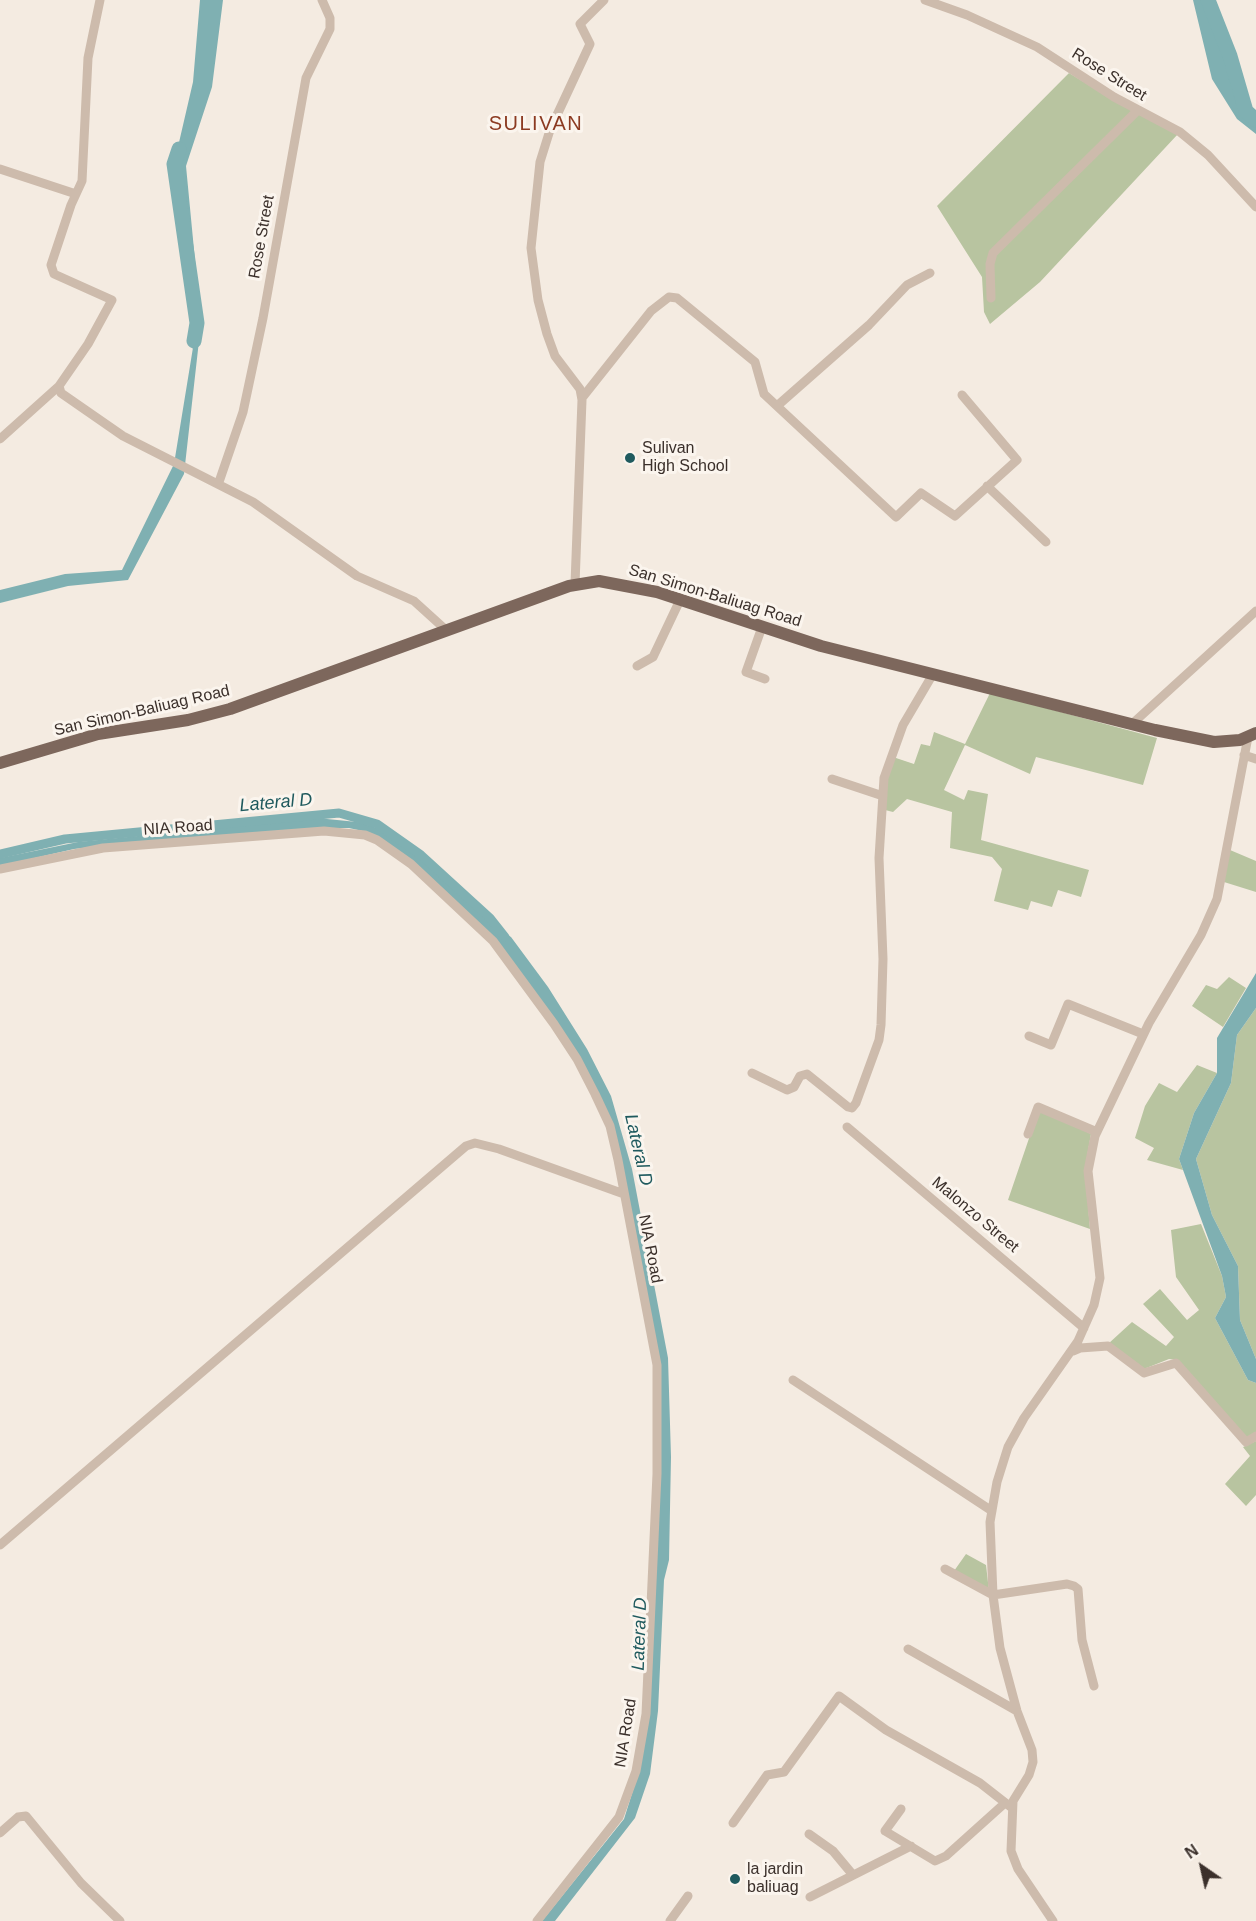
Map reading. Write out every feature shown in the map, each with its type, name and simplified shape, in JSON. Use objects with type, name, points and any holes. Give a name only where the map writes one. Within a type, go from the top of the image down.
[{"type":"main road","name":"San Simon-Baliuag Road","points":[[0,763],[98,734],[188,720],[230,709],[575,584],[599,581],[625,584],[680,600],[821,646],[1132,724],[1214,742],[1252,735]]},
{"type":"street","points":[[0,439],[59,386],[88,344],[112,300],[54,274],[52,270],[52,259],[82,181],[88,58],[100,0]]},
{"type":"street","name":"Rose Street","points":[[219,482],[243,412],[263,318],[306,78],[330,29],[330,18],[322,0]]},
{"type":"street","points":[[575,584],[582,398],[580,389],[555,356],[547,334],[538,300],[531,248],[540,162],[550,129],[590,44],[580,24],[604,0]]},
{"type":"street","name":"Rose Street","points":[[925,0],[946,3],[1037,47],[1138,110],[1180,132],[1208,155],[1256,207]]},
{"type":"street","points":[[991,298],[990,264],[993,253],[1138,110]]},
{"type":"street","points":[[0,169],[76,194]]},
{"type":"street","points":[[777,405],[869,325],[907,285],[930,273]]},
{"type":"street","points":[[582,398],[651,311],[664,300],[673,297],[755,362],[764,394],[896,518],[921,493],[955,516],[1017,459],[962,395]]},
{"type":"street","points":[[59,386],[61,393],[123,436],[219,482],[268,512],[357,576],[414,601],[446,630]]},
{"type":"street","points":[[987,486],[1046,542]]},
{"type":"street","points":[[637,666],[653,657],[680,600]]},
{"type":"street","points":[[1132,724],[1256,611]]},
{"type":"street","points":[[762,627],[746,672],[765,679]]},
{"type":"street","points":[[752,1074],[787,1090],[794,1087],[800,1076],[807,1074],[848,1107],[856,1103],[879,1040],[881,1025],[883,959],[879,858],[884,778],[900,732],[933,674]]},
{"type":"street","points":[[901,1809],[885,1831],[935,1861],[941,1859],[1009,1805],[1029,1775],[1033,1762],[1032,1750],[1004,1671],[993,1595],[989,1547],[992,1511],[1008,1447],[1023,1418],[1071,1353],[1094,1305],[1100,1278],[1088,1171],[1097,1132],[1143,1034],[1201,936],[1217,899],[1244,755],[1252,735]]},
{"type":"street","points":[[1244,755],[1256,759]]},
{"type":"street","points":[[832,779],[883,796]]},
{"type":"street","name":"NIA Road","points":[[0,869],[103,848],[315,831],[349,832],[376,840],[411,864],[493,940],[577,1059],[610,1126],[657,1365],[658,1392],[646,1714],[636,1771],[619,1817],[537,1921]]},
{"type":"street","points":[[1029,1036],[1051,1046],[1068,1004],[1143,1034]]},
{"type":"street","points":[[1028,1134],[1038,1107],[1097,1132]]},
{"type":"street","name":"Malonzo Street","points":[[847,1127],[1084,1328]]},
{"type":"street","points":[[0,1545],[466,1146],[475,1143],[499,1149],[624,1194]]},
{"type":"street","points":[[1071,1353],[1080,1348],[1108,1346],[1144,1372],[1176,1363],[1246,1442],[1256,1436]]},
{"type":"street","points":[[793,1380],[992,1511]]},
{"type":"street","points":[[945,1569],[993,1595],[1067,1584],[1078,1589],[1082,1640],[1094,1686]]},
{"type":"street","points":[[908,1649],[1017,1711]]},
{"type":"street","points":[[733,1823],[767,1775],[784,1772],[839,1696],[886,1730],[988,1788],[1009,1805],[1011,1851],[1018,1869],[1053,1921]]},
{"type":"street","points":[[0,1833],[18,1817],[26,1816],[76,1877],[120,1921]]},
{"type":"street","points":[[809,1834],[832,1851],[853,1875]]},
{"type":"street","points":[[810,1897],[911,1846]]},
{"type":"street","points":[[670,1921],[688,1896]]},
{"type":"green space","points":[[1069,73],[1132,111],[991,250],[993,264],[996,254],[1139,114],[1178,134],[1040,282],[990,324],[984,312],[982,277],[937,206]]},
{"type":"green space","points":[[990,693],[1157,738],[1143,785],[1036,757],[1030,774],[965,745],[944,790],[964,800],[968,790],[988,794],[981,840],[1089,870],[1081,897],[1058,890],[1052,907],[1031,901],[1028,910],[994,901],[1002,869],[992,857],[950,848],[952,812],[907,799],[893,812],[885,810],[886,778],[893,757],[914,764],[921,744],[930,746],[934,732],[965,744]]},
{"type":"green space","points":[[1230,850],[1256,861],[1256,892],[1224,882]]},
{"type":"green space","points":[[1229,977],[1246,988],[1223,1027],[1192,1006],[1206,985],[1217,989]]},
{"type":"green space","points":[[1256,1008],[1256,1359],[1240,1320],[1238,1266],[1212,1215],[1196,1159],[1231,1083],[1237,1035]]},
{"type":"green space","points":[[1197,1065],[1217,1073],[1194,1113],[1179,1159],[1183,1170],[1147,1160],[1154,1148],[1135,1138],[1145,1106],[1159,1083],[1177,1092]]},
{"type":"green space","points":[[1039,1109],[1091,1134],[1085,1168],[1090,1229],[1008,1200]]},
{"type":"green space","points":[[1201,1224],[1222,1276],[1226,1297],[1215,1318],[1248,1380],[1256,1383],[1256,1432],[1246,1438],[1177,1360],[1169,1359],[1144,1369],[1108,1344],[1132,1322],[1166,1346],[1174,1337],[1143,1304],[1160,1289],[1187,1320],[1199,1310],[1176,1277],[1171,1230]]},
{"type":"green space","points":[[1256,1441],[1256,1495],[1246,1506],[1225,1484],[1250,1456],[1243,1447]]},
{"type":"green space","points":[[966,1554],[986,1565],[989,1591],[954,1571]]},
{"type":"water","points":[[200,0],[223,0],[212,87],[186,166],[201,323],[184,474],[128,580],[68,586],[0,603],[0,590],[65,574],[122,570],[174,464],[197,323],[174,164],[193,82]]},
{"type":"water","points":[[1193,0],[1210,0],[1248,108],[1256,116],[1256,134],[1237,119],[1212,79]]},
{"type":"water","name":"Lateral D","points":[[317,818],[357,822],[374,827],[392,837],[418,855],[492,924],[511,937],[548,987],[587,1049],[611,1096],[632,1169],[668,1358],[671,1457],[669,1560],[664,1580],[658,1711],[650,1774],[635,1818],[555,1921],[542,1921],[624,1819],[640,1768],[661,1385],[605,1109],[495,940],[367,832],[349,828],[314,828],[110,845],[74,849],[0,866],[0,858],[78,842]]},
{"type":"water","points":[[1256,973],[1256,1008],[1237,1035],[1231,1083],[1196,1159],[1212,1215],[1238,1266],[1240,1320],[1256,1359],[1256,1383],[1248,1380],[1215,1318],[1226,1297],[1222,1276],[1179,1159],[1194,1113],[1217,1073],[1217,1038]]},
{"type":"waterway","points":[[1208,0],[1230,56],[1246,111],[1256,120]]},
{"type":"waterway","points":[[179,149],[174,164],[197,323],[194,341]]},
{"type":"waterway","name":"Lateral D","points":[[0,854],[65,839],[339,813],[377,824],[421,855],[490,918],[505,937]]},
{"type":"place","name":"Sulivan High School","points":[[630,458]]},
{"type":"place","name":"la jardin baliuag","points":[[735,1879]]},
{"type":"district","name":"SULIVAN","points":[[536,124]]}]
